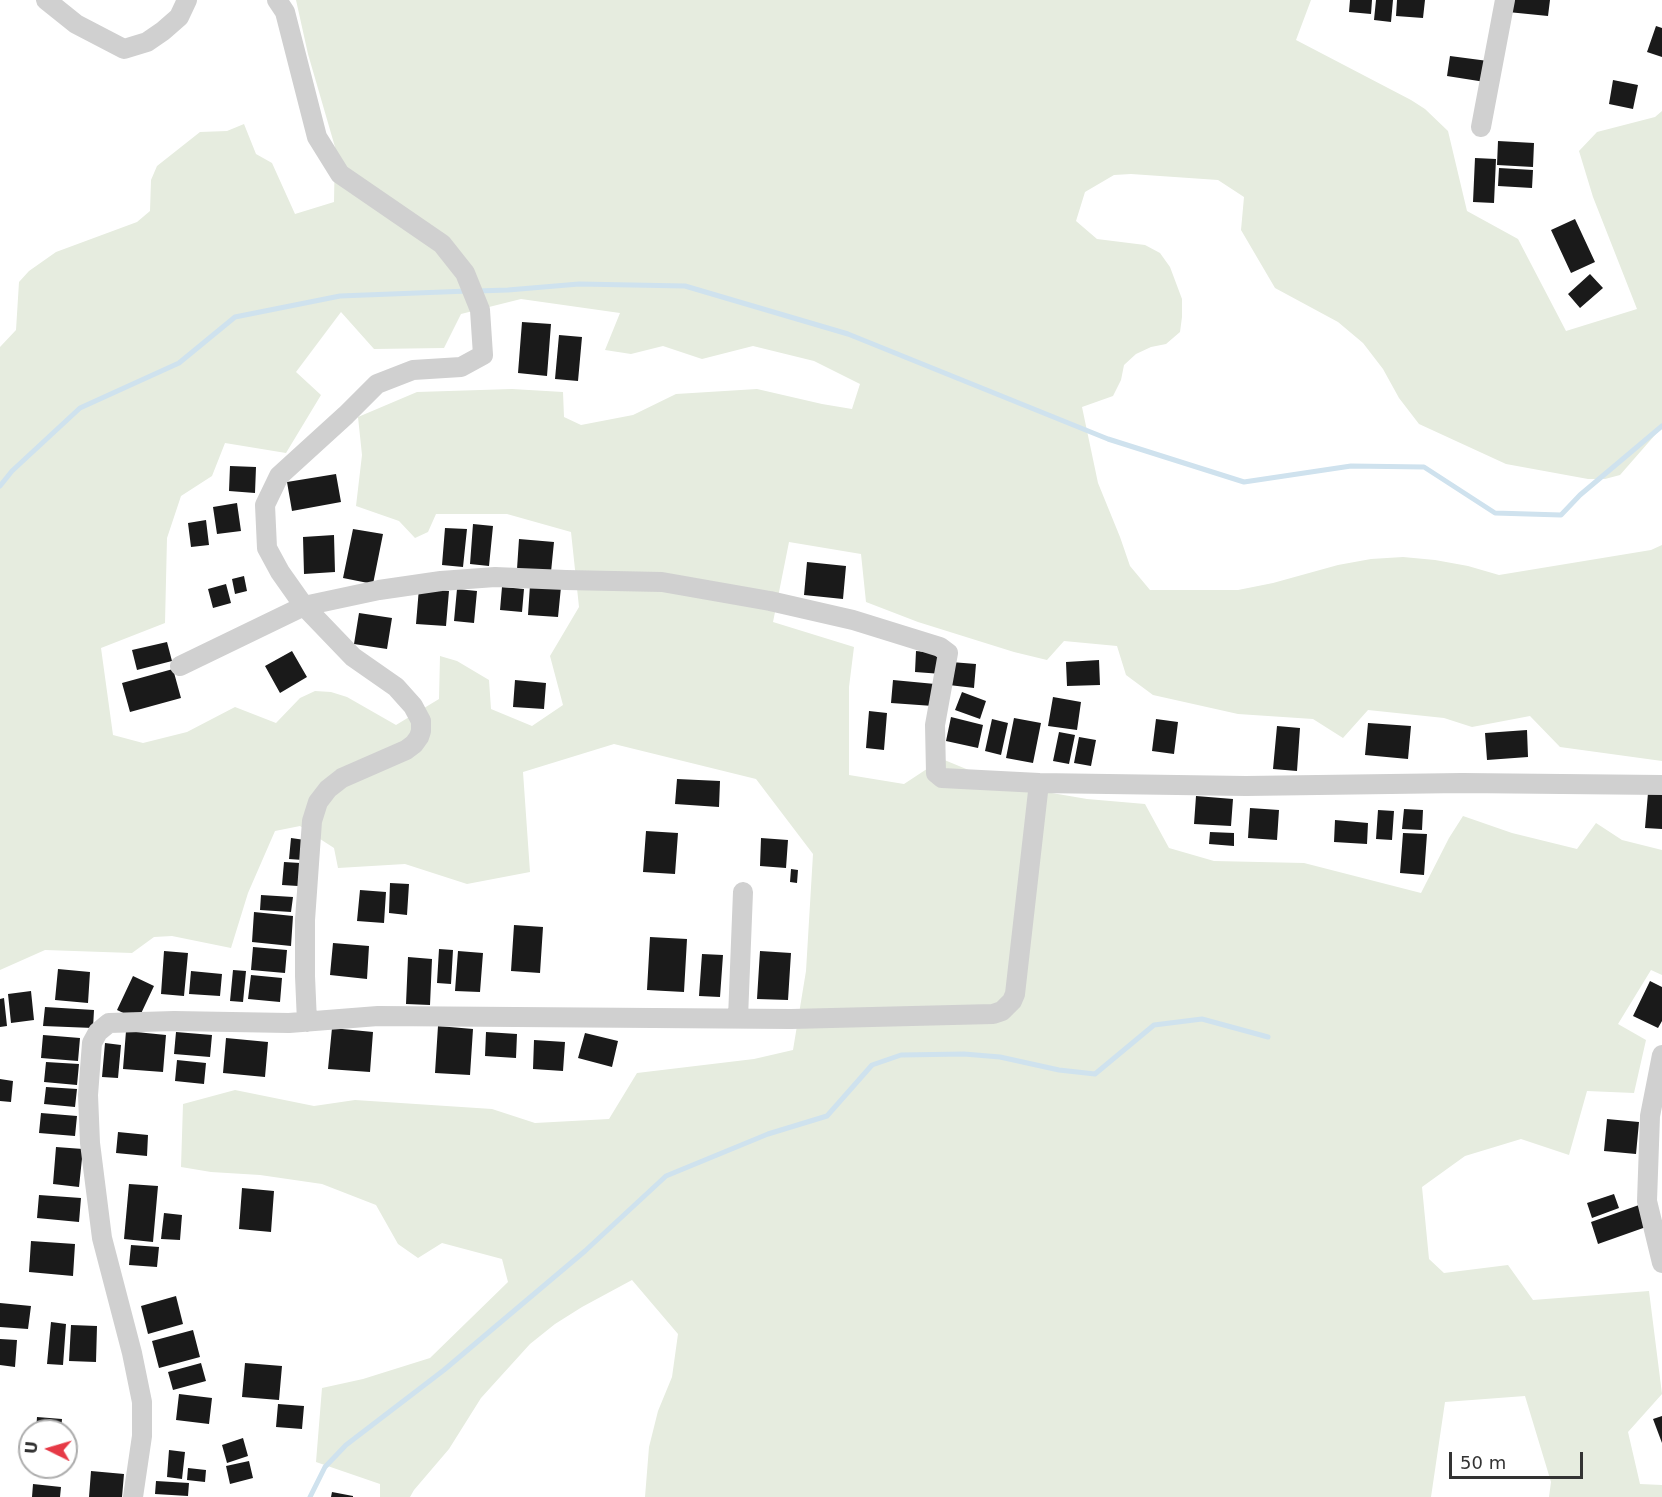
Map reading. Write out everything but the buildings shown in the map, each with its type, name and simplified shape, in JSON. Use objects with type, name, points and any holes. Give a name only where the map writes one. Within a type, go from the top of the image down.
[{"type":"street","points":[[46,0],[76,24],[124,49],[147,42],[163,31],[179,17],[187,0]]},
{"type":"street","points":[[277,0],[285,12],[317,137],[340,174],[442,243],[465,273],[480,310],[483,355],[461,367],[413,370],[377,384],[279,476],[265,505],[267,548],[280,572],[304,606],[353,657],[396,687],[421,721],[421,731],[414,744],[406,750],[342,778],[328,789],[318,802],[312,821],[305,920],[307,1022]]},
{"type":"street","points":[[1481,127],[1506,0]]},
{"type":"street","points":[[180,666],[304,606],[379,590],[441,581],[495,577],[662,582],[770,601],[853,620],[940,647],[948,653],[935,724],[936,773],[942,778],[1039,783],[1235,786],[1450,783],[1662,785]]},
{"type":"street","points":[[133,1497],[142,1436],[142,1402],[132,1353],[102,1238],[90,1143],[88,1095],[92,1043],[98,1032],[110,1023],[174,1021],[289,1023],[378,1016],[791,1019],[993,1014],[1002,1011],[1012,1001],[1015,994],[1039,783]]},
{"type":"street","points":[[738,1018],[743,892]]},
{"type":"street","points":[[1662,1055],[1650,1116],[1647,1201],[1662,1263]]},
{"type":"shaded area","points":[[296,0],[1311,0],[1296,40],[1411,100],[1425,109],[1448,131],[1467,211],[1518,239],[1566,331],[1637,309],[1593,197],[1579,151],[1597,132],[1655,117],[1662,111],[1662,427],[1620,475],[1605,479],[1588,479],[1506,464],[1419,424],[1363,343],[1338,322],[1275,288],[1241,230],[1244,197],[1218,180],[1131,174],[1114,175],[1085,192],[1076,221],[1097,239],[1145,245],[1160,253],[1170,267],[1182,299],[1180,332],[1166,344],[1151,347],[1136,354],[1124,365],[1121,380],[1113,396],[1082,407],[1098,483],[1130,566],[1150,590],[1238,590],[1338,565],[1371,559],[1403,557],[1468,566],[1499,575],[1651,550],[1662,545],[1662,761],[1560,747],[1530,716],[1472,727],[1444,718],[1368,710],[1343,738],[1313,719],[1238,714],[1153,695],[1126,675],[1117,646],[1064,641],[1047,660],[918,622],[866,602],[861,554],[789,542],[773,622],[854,647],[849,687],[849,775],[904,784],[942,759],[1005,785],[1087,799],[1145,804],[1169,848],[1214,861],[1304,863],[1421,893],[1463,816],[1512,833],[1577,849],[1596,823],[1622,840],[1662,850],[1662,975],[1651,970],[1618,1024],[1646,1040],[1634,1093],[1587,1091],[1569,1155],[1521,1139],[1465,1156],[1422,1187],[1429,1259],[1444,1273],[1508,1265],[1533,1300],[1649,1291],[1662,1394],[1628,1432],[1640,1484],[1662,1485],[1662,1497],[1549,1497],[1551,1482],[1525,1396],[1445,1402],[1431,1497],[645,1497],[649,1447],[658,1411],[672,1377],[678,1334],[632,1280],[582,1307],[555,1324],[530,1344],[481,1398],[449,1449],[410,1497],[380,1497],[380,1484],[316,1462],[322,1388],[363,1379],[430,1358],[508,1282],[502,1259],[442,1243],[418,1258],[398,1244],[376,1205],[322,1184],[181,1167],[183,1104],[235,1090],[314,1106],[355,1100],[492,1109],[535,1123],[609,1119],[637,1073],[754,1059],[793,1050],[806,971],[813,854],[756,779],[614,744],[523,772],[530,872],[467,884],[405,864],[338,868],[334,848],[300,826],[275,831],[248,893],[231,948],[172,936],[154,937],[132,953],[45,950],[0,970],[0,347],[16,330],[19,282],[29,271],[56,252],[137,222],[150,211],[151,180],[157,166],[200,132],[227,131],[244,124],[256,154],[272,163],[295,214],[334,202],[335,147],[308,54]],"holes":[[[521,299],[620,313],[605,350],[631,354],[663,346],[702,359],[753,346],[814,361],[860,384],[852,409],[757,389],[676,394],[633,415],[581,425],[564,417],[563,392],[512,389],[417,392],[358,417],[362,455],[356,506],[399,521],[415,538],[428,532],[436,514],[507,514],[571,532],[579,607],[550,656],[563,705],[532,726],[491,709],[489,680],[457,661],[440,656],[439,699],[396,725],[347,697],[331,692],[315,691],[300,698],[276,723],[235,707],[187,732],[143,743],[113,735],[101,648],[165,623],[167,538],[181,496],[212,476],[225,443],[286,453],[321,395],[296,372],[341,312],[374,349],[444,348],[461,314]]]},
{"type":"waterway","points":[[477,291],[579,284],[685,286],[848,334],[1108,439],[1244,482],[1351,466],[1424,467],[1495,513],[1561,515],[1580,495],[1662,426]]},
{"type":"waterway","points":[[0,486],[12,471],[80,408],[179,363],[235,317],[340,296],[468,291]]},
{"type":"waterway","points":[[310,1497],[325,1467],[346,1445],[444,1370],[585,1251],[666,1176],[768,1134],[827,1116],[872,1065],[901,1055],[964,1054],[1000,1057],[1059,1070],[1095,1074],[1154,1025],[1202,1019],[1268,1037]]}]
